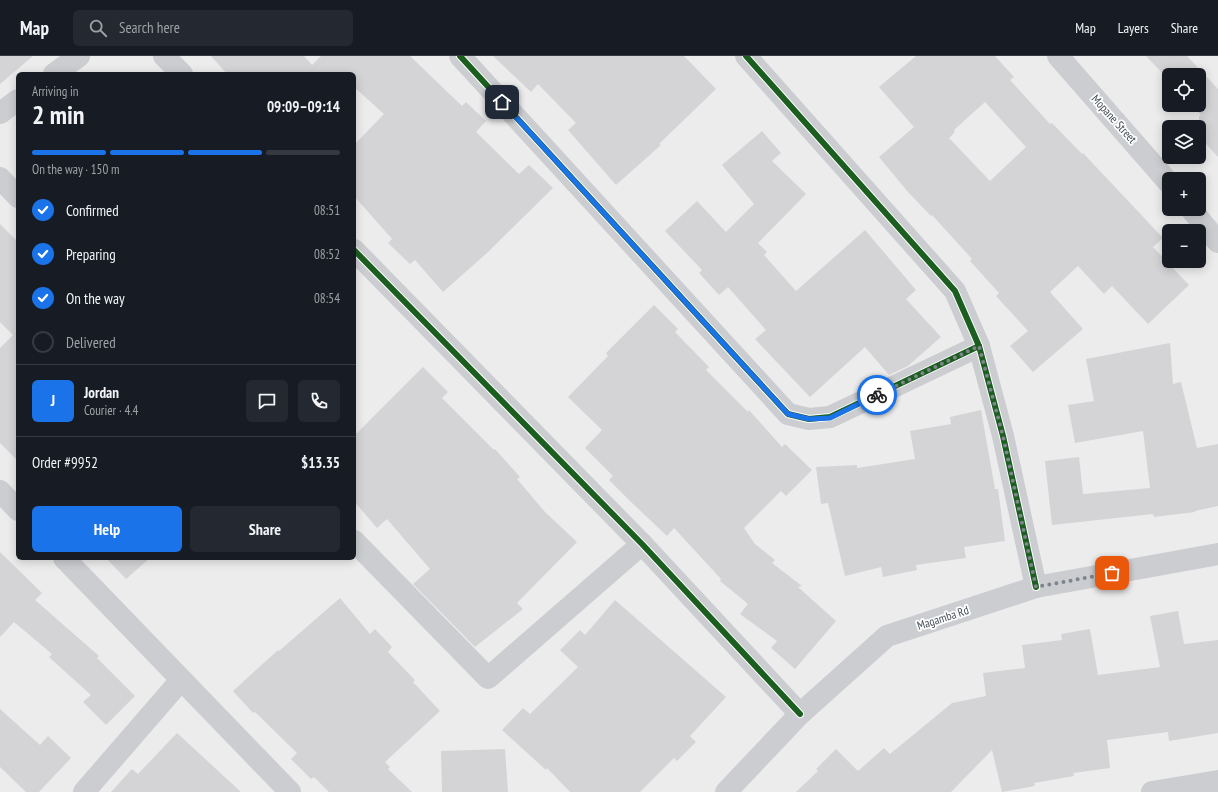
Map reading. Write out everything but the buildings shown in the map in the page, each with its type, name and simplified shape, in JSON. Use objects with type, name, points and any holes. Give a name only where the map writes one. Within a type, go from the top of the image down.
[{"type":"street","points":[[57,72],[79,56]]},
{"type":"street","points":[[164,56],[180,72]]},
{"type":"street","points":[[460,56],[788,414],[809,419],[830,418],[979,346]]},
{"type":"street","points":[[746,56],[956,291],[979,346],[1003,436],[1036,587]]},
{"type":"street","name":"Mopane Street","points":[[1058,56],[1162,175]]},
{"type":"street","points":[[0,113],[16,101]]},
{"type":"street","points":[[0,178],[16,195]]},
{"type":"street","points":[[1196,216],[1218,242]]},
{"type":"street","points":[[356,252],[642,544],[800,714]]},
{"type":"street","points":[[0,491],[16,508]]},
{"type":"street","points":[[356,543],[488,678],[642,544]]},
{"type":"street","name":"Magamba Rd","points":[[735,789],[800,714],[887,636],[1036,587],[1218,554]]},
{"type":"street","points":[[66,560],[290,792]]},
{"type":"street","points":[[84,792],[181,680]]},
{"type":"street","points":[[1152,792],[1218,781]]},
{"type":"cycle path","points":[[460,56],[788,414],[809,419],[830,417],[979,346]]},
{"type":"cycle path","points":[[746,56],[955,291],[979,346],[1003,436],[1036,587]]},
{"type":"cycle path","points":[[356,252],[642,544],[800,714]]},
{"type":"way so far","points":[[877,395],[979,346],[1003,436],[1036,587],[1112,573]]},
{"type":"route","points":[[502,102],[788,414],[809,419],[830,418],[877,395]]}]
